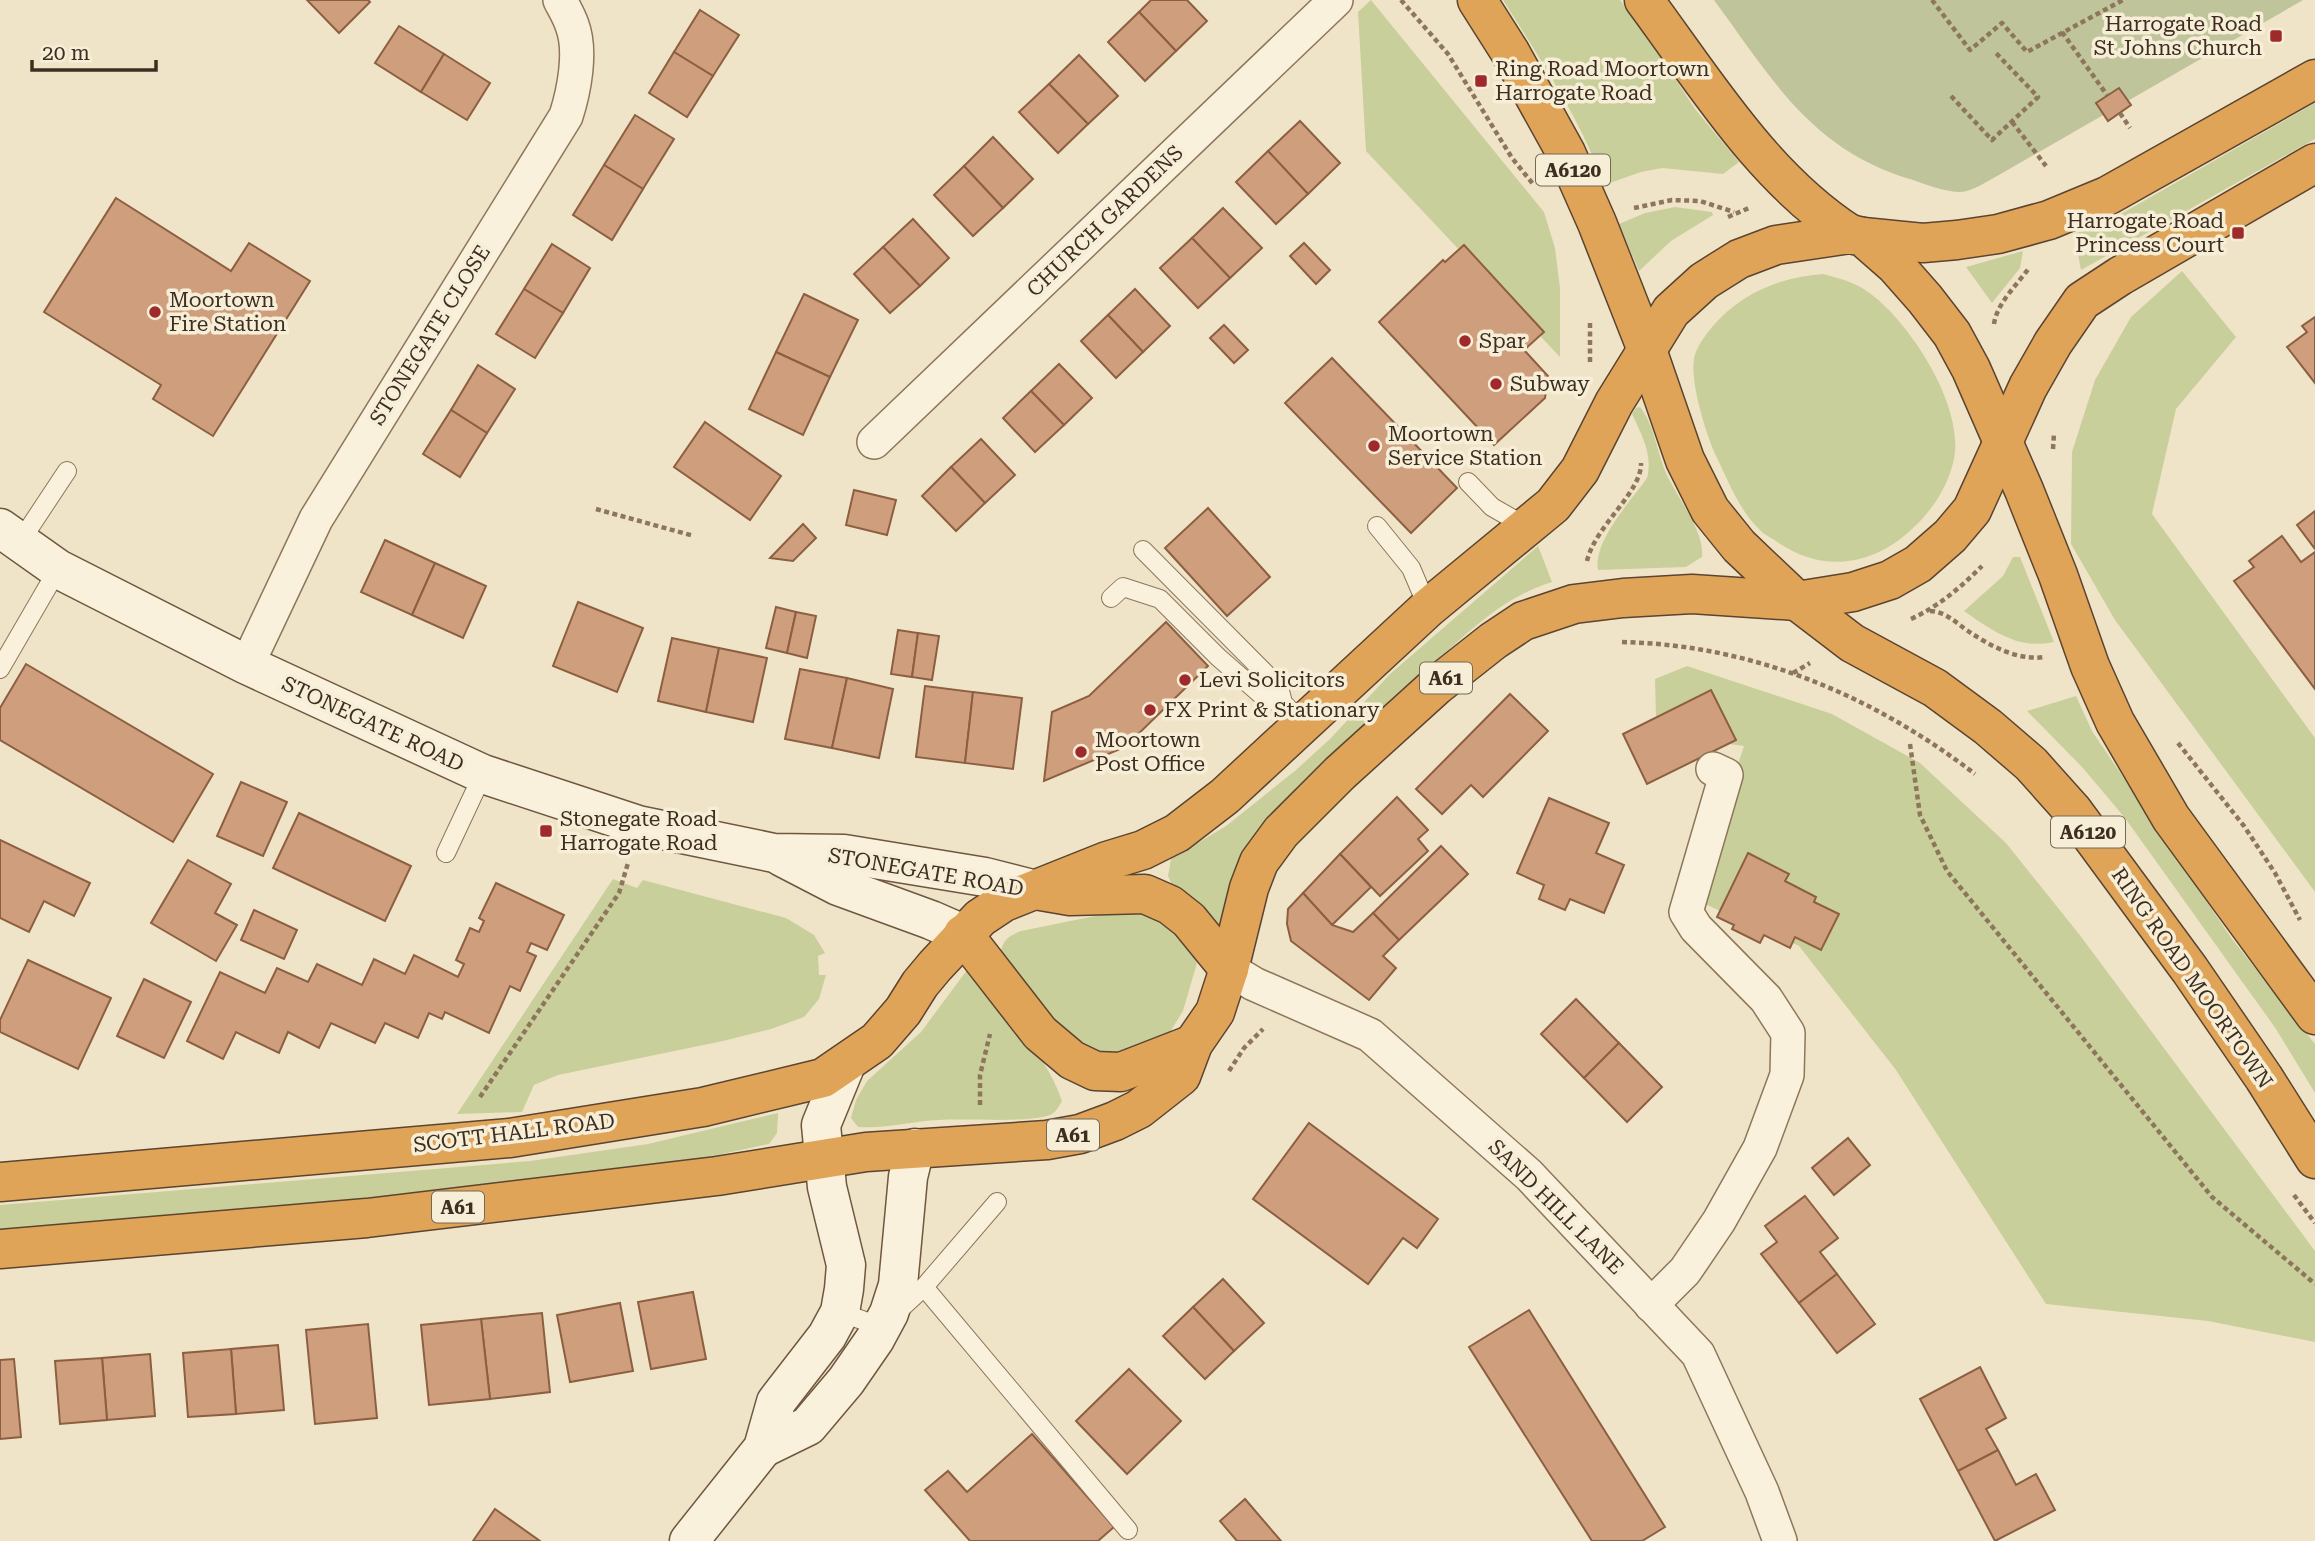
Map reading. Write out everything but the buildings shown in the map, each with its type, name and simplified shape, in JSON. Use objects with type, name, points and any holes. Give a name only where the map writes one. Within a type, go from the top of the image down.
[{"type":"highway","name":"A6120","points":[[1477,0],[1510,52],[1566,153],[1647,350]]},
{"type":"highway","points":[[1644,0],[1731,118],[1762,155],[1801,197],[1828,220],[1856,236],[1895,265],[1952,334],[1971,369],[2024,490],[2090,666],[2115,722],[2171,818],[2315,1015]]},
{"type":"highway","points":[[1036,890],[1070,896],[1145,894],[1170,905],[1189,920],[1229,969],[1214,1012],[1193,1044],[1121,1072],[1095,1071],[1072,1060],[1041,1033],[963,934],[980,918],[1004,902],[1107,861],[1143,850],[1177,833],[1224,796],[1293,713],[1428,608],[1553,505],[1580,470],[1614,403],[1671,311],[1704,281],[1739,259],[1776,245],[1856,236],[1923,243],[1957,240],[1998,234],[2049,220],[2107,196],[2315,79]]},
{"type":"highway","points":[[1797,601],[1853,592],[1890,580],[1919,564],[1950,536],[1972,510],[2028,387],[2053,343],[2082,301],[2120,276],[2315,163]]},
{"type":"highway","name":"RING ROAD MOORTOWN","points":[[1647,350],[1685,460],[1710,510],[1739,546],[1797,601],[1852,643],[1935,688],[1988,727],[2031,764],[2073,811],[2190,970],[2264,1078],[2315,1159]]},
{"type":"highway","name":"A61","points":[[1229,969],[1249,888],[1259,862],[1281,832],[1339,773],[1436,686],[1493,641],[1524,621],[1596,600],[1692,594],[1797,601]]},
{"type":"highway","name":"SCOTT HALL ROAD","points":[[0,1182],[510,1138],[703,1107],[761,1094],[823,1078],[877,1041],[903,1012],[920,984],[963,934]]},
{"type":"highway","name":"A61","points":[[0,1249],[367,1218],[703,1178],[866,1153],[1047,1140],[1080,1134],[1139,1109],[1181,1076],[1193,1044]]},
{"type":"main road","name":"STONEGATE ROAD","points":[[10,535],[58,569],[247,665],[483,774],[638,825],[774,853],[844,854],[985,877],[1036,890]]},
{"type":"main road","name":"STONEGATE ROAD","points":[[774,853],[838,887],[963,934]]},
{"type":"main road","points":[[689,1541],[763,1448],[776,1402],[827,1336],[840,1312],[846,1265],[827,1187],[821,1125],[846,1064]]},
{"type":"main road","points":[[763,1448],[808,1426],[846,1381],[881,1327],[898,1285],[908,1177],[915,1148]]},
{"type":"street","name":"STONEGATE CLOSE","points":[[247,665],[316,519],[566,116],[576,87],[576,59],[573,27],[560,0]]},
{"type":"street","name":"CHURCH GARDENS","points":[[874,442],[1336,0]]},
{"type":"street","points":[[1651,1305],[1685,1270],[1719,1221],[1760,1148],[1787,1075],[1788,1033],[1766,999],[1696,928],[1686,912],[1726,775],[1713,769]]},
{"type":"street","name":"SAND HILL LANE","points":[[1229,969],[1254,984],[1370,1035],[1529,1175],[1698,1354],[1762,1492],[1780,1541]]},
{"type":"lane","points":[[10,535],[67,471]]},
{"type":"lane","points":[[1468,482],[1492,508],[1527,527]]},
{"type":"lane","points":[[1377,526],[1411,568],[1428,608]]},
{"type":"lane","points":[[1143,550],[1279,687],[1293,713]]},
{"type":"lane","points":[[0,669],[58,569]]},
{"type":"lane","points":[[1111,598],[1123,587],[1160,599],[1218,657],[1266,699],[1293,713]]},
{"type":"lane","points":[[446,853],[483,774]]},
{"type":"lane","points":[[840,1312],[881,1327],[924,1287],[997,1202]]},
{"type":"lane","points":[[924,1287],[1128,1530]]},
{"type":"path","points":[[1401,0],[1448,54],[1512,158],[1537,189]]},
{"type":"path","points":[[1932,0],[1945,21],[1970,50],[2002,23],[2027,52],[2123,0]]},
{"type":"path","points":[[2062,32],[2107,95]]},
{"type":"path","points":[[1951,96],[1992,140],[2012,122],[2038,97],[1996,53]]},
{"type":"path","points":[[2120,113],[2130,128]]},
{"type":"path","points":[[2012,122],[2046,166]]},
{"type":"path","points":[[1627,211],[1672,200],[1700,201],[1735,212]]},
{"type":"path","points":[[1994,324],[1995,316],[2006,298],[2032,265]]},
{"type":"path","points":[[1588,312],[1591,351]]},
{"type":"path","points":[[1587,567],[1591,546],[1640,477],[1640,459]]},
{"type":"path","points":[[596,509],[695,536]]},
{"type":"path","points":[[1929,611],[1942,612],[1981,640],[2008,652],[2042,658],[2052,654]]},
{"type":"path","points":[[1620,642],[1707,649],[1809,679],[1847,694],[1882,713],[1941,748],[1977,775]]},
{"type":"path","points":[[2174,739],[2244,826],[2275,873],[2304,927]]},
{"type":"path","points":[[1910,744],[1920,815],[1947,871],[2212,1197],[2315,1284]]},
{"type":"path","points":[[480,1097],[619,893],[628,863]]},
{"type":"path","points":[[1228,1073],[1244,1048],[1258,1033],[1286,1017],[1292,1009],[1293,1000]]},
{"type":"path","points":[[980,1110],[980,1075],[990,1036],[989,1028]]},
{"type":"path","points":[[2289,1189],[2315,1223]]},
{"type":"green space","points":[[1371,0],[1544,212],[1555,248],[1560,288],[1560,357],[1366,151],[1358,12]]},
{"type":"green space","points":[[1503,0],[1620,0],[1695,109],[1739,162],[1723,174],[1662,168],[1604,185],[1572,113]]},
{"type":"green space","points":[[1714,0],[2303,0],[1999,175],[1975,188],[1960,192],[1937,188],[1878,167],[1847,150],[1821,131],[1797,109],[1776,84]]},
{"type":"green space","points":[[2315,103],[2315,139],[2081,270],[2074,234],[2107,222]]},
{"type":"green space","points":[[1675,207],[1712,212],[1713,215],[1671,241],[1639,271],[1619,224],[1645,213]]},
{"type":"green space","points":[[2023,251],[2020,268],[1992,303],[1966,267]]},
{"type":"green space","points":[[2182,271],[2236,337],[2176,409],[2152,514],[2315,738],[2315,892],[2115,620],[2071,544],[2072,452],[2095,380],[2131,317]]},
{"type":"green space","points":[[1823,274],[1864,289],[1906,329],[1933,371],[1944,394],[1955,438],[1954,459],[1948,479],[1926,515],[1896,542],[1879,552],[1845,561],[1810,558],[1793,551],[1765,534],[1752,521],[1734,494],[1712,446],[1700,408],[1693,369],[1701,342],[1723,315],[1736,305],[1777,283]]},
{"type":"green space","points":[[1640,407],[1651,428],[1664,468],[1699,535],[1702,557],[1686,567],[1598,570],[1601,547],[1607,534],[1647,478],[1648,454],[1632,414]]},
{"type":"green space","points":[[1538,546],[1552,582],[1522,594],[1496,610],[1383,707],[1317,787],[1219,930],[1172,885],[1168,876],[1171,859],[1226,826],[1296,770],[1331,738],[1390,674]]},
{"type":"green space","points":[[2013,557],[2020,557],[2054,642],[2041,644],[2017,641],[1996,632],[1964,611],[2003,576]]},
{"type":"green space","points":[[1687,666],[1832,714],[1920,763],[2006,843],[2079,934],[2315,1251],[2315,1342],[2208,1321],[2046,1304],[1896,1070],[1799,946],[1698,901],[1713,839],[1744,746],[1689,739],[1656,717],[1655,679]]},
{"type":"green space","points":[[2076,696],[2092,731],[2232,939],[2315,1044],[2315,1093],[2276,1029],[2125,818],[2082,767],[2027,711]]},
{"type":"green space","points":[[613,879],[637,888],[643,880],[786,918],[814,935],[825,953],[818,956],[819,975],[826,975],[819,999],[804,1017],[771,1029],[558,1075],[534,1085],[522,1112],[457,1114]]},
{"type":"green space","points":[[1110,913],[1147,913],[1176,930],[1190,946],[1197,963],[1183,1011],[1167,1037],[1146,1053],[1085,1056],[1000,957],[1006,940],[1021,931]]},
{"type":"green space","points":[[967,970],[1021,1031],[1045,1065],[1062,1101],[1058,1108],[1050,1115],[1036,1118],[939,1120],[858,1127],[851,1118],[856,1100],[867,1081],[921,1032]]},
{"type":"green space","points":[[778,1113],[777,1133],[769,1144],[651,1169],[532,1185],[0,1230],[0,1205],[530,1161],[648,1144]]},
{"type":"place","name":"Harrogate Road St Johns Church","points":[[2276,36]]},
{"type":"place","name":"Ring Road Moortown Harrogate Road","points":[[1481,81]]},
{"type":"place","name":"Harrogate Road Princess Court","points":[[2238,233]]},
{"type":"place","name":"Moortown Fire Station","points":[[155,312]]},
{"type":"place","name":"Spar","points":[[1465,341]]},
{"type":"place","name":"Subway","points":[[1496,384]]},
{"type":"place","name":"Moortown Service Station","points":[[1374,446]]},
{"type":"place","name":"Levi Solicitors","points":[[1185,680]]},
{"type":"place","name":"FX Print & Stationary","points":[[1150,710]]},
{"type":"place","name":"Moortown Post Office","points":[[1081,752]]},
{"type":"place","name":"Stonegate Road Harrogate Road","points":[[546,831]]}]
